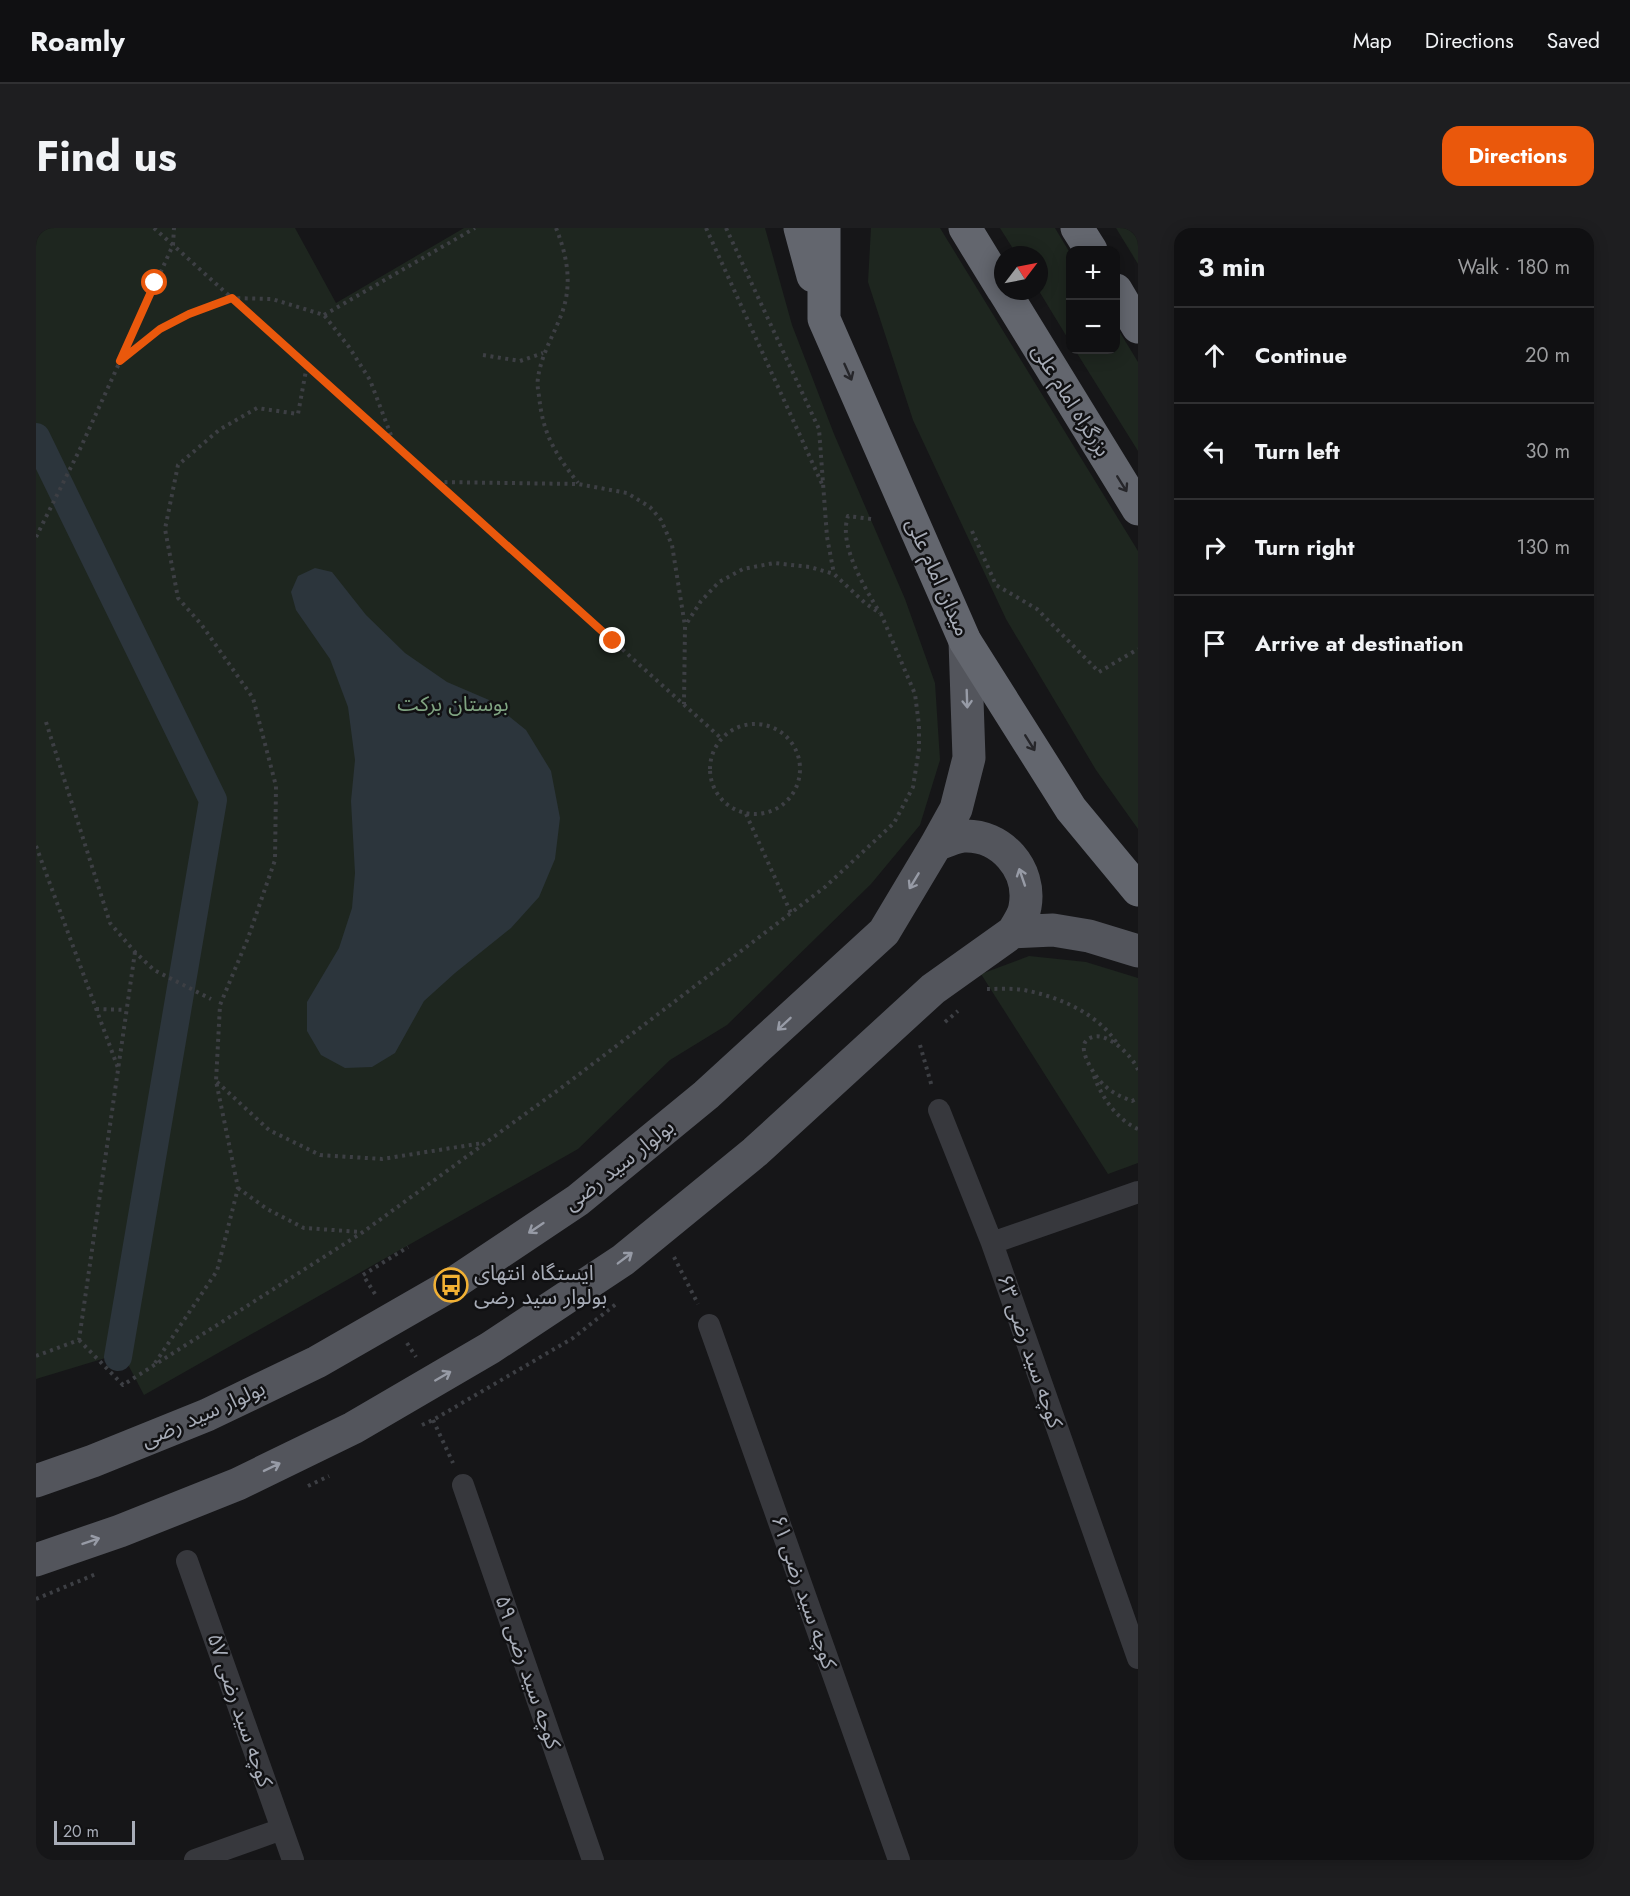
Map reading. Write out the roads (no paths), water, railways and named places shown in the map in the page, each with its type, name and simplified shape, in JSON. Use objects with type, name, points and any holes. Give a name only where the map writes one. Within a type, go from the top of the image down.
[{"type":"highway","points":[[800,228],[824,319]]},
{"type":"highway","name":"میدان امام علی","points":[[824,228],[824,319],[965,641],[1071,809],[1138,890]]},
{"type":"highway","name":"بزرگراه امام علی","points":[[965,228],[994,276]]},
{"type":"highway","points":[[1077,228],[1088,246]]},
{"type":"highway","points":[[1120,297],[1138,327]]},
{"type":"highway","name":"بزرگراه امام علی","points":[[1009,300],[1138,509]]},
{"type":"main road","name":"بولوار سید رضی","points":[[36,1481],[93,1461],[207,1415],[317,1362],[451,1285],[578,1200],[706,1095],[884,932],[936,845],[956,809],[969,758],[965,641]]},
{"type":"main road","points":[[36,1560],[120,1531],[238,1484],[352,1428],[490,1348],[623,1260],[755,1152],[933,988],[1013,932],[1025,908],[1025,880],[1012,856],[989,840],[962,836],[936,845]]},
{"type":"main road","points":[[1013,932],[1062,932],[1089,936],[1138,951]]},
{"type":"street","name":"کوچه سید رضی ۶۳","points":[[939,1110],[992,1243],[1138,1658]]},
{"type":"street","points":[[992,1243],[1138,1192]]},
{"type":"street","name":"کوچه سید رضی ۶۱","points":[[709,1324],[898,1860]]},
{"type":"street","name":"کوچه سید رضی ۵۹","points":[[463,1485],[593,1860]]},
{"type":"street","name":"کوچه سید رضی ۵۷","points":[[187,1561],[293,1860]]},
{"type":"street","points":[[195,1860],[282,1829]]},
{"type":"waterway","points":[[36,437],[213,800],[118,1357]]},
{"type":"place","name":"ایستگاه انتهای بولوار سید رضی","points":[[451,1285]]},
{"type":"park label","name":"بوستان برکت","points":[[453,704]]}]
